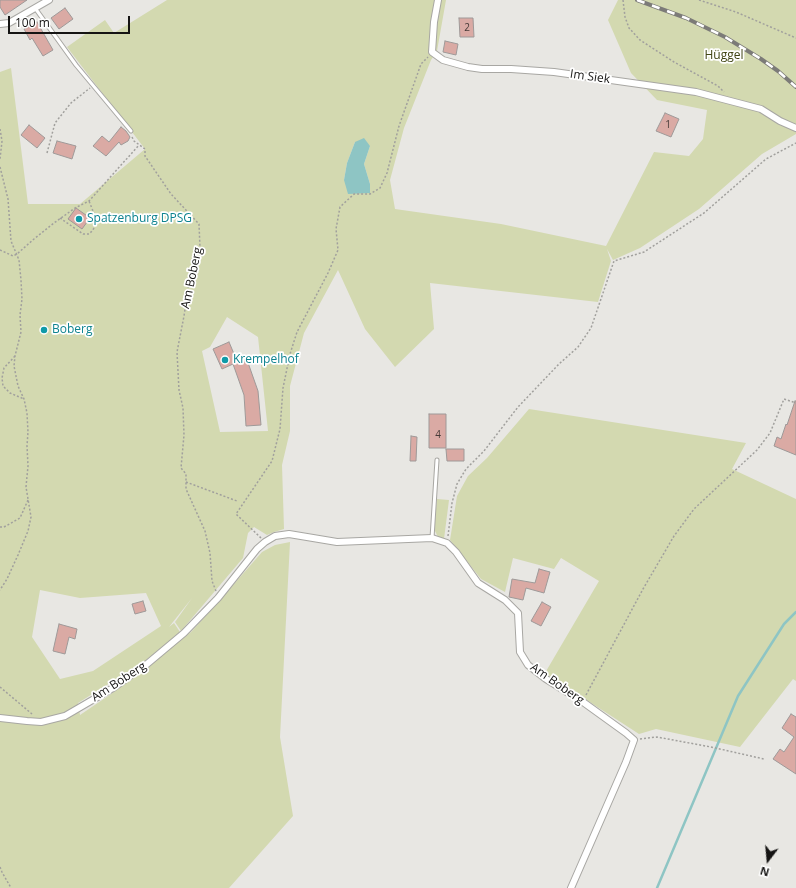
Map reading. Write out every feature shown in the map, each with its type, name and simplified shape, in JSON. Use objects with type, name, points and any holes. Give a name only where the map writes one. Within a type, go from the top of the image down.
[{"type":"street","points":[[0,24],[9,23],[49,0]]},
{"type":"street","points":[[432,52],[434,22],[438,0]]},
{"type":"street","name":"Im Siek","points":[[432,52],[443,60],[468,67],[554,72],[696,92],[761,108],[780,121],[796,128]]},
{"type":"street","name":"Am Boberg","points":[[0,718],[41,722],[65,716],[113,688],[147,664],[184,633],[218,598],[256,549],[276,536],[289,534],[337,542],[432,538],[447,543],[456,552],[478,583],[505,600],[518,613],[520,652],[528,665],[546,679],[583,702],[634,740]]},
{"type":"street","points":[[571,888],[626,762],[634,740]]},
{"type":"lane","points":[[35,8],[76,65],[131,131]]},
{"type":"lane","points":[[432,538],[437,460]]},
{"type":"path","points":[[623,0],[625,17],[629,28],[640,40],[674,62],[718,86],[733,101]]},
{"type":"path","points":[[699,0],[736,12],[796,38]]},
{"type":"path","points":[[265,542],[236,514],[272,461],[280,429],[283,388],[290,354],[297,332],[325,279],[338,250],[336,229],[340,207],[354,194],[370,194],[380,188],[387,173],[399,126],[421,64],[432,52]]},
{"type":"path","points":[[47,153],[55,123],[71,103],[93,85]]},
{"type":"path","points":[[0,129],[2,141],[0,159]]},
{"type":"path","name":"Am Boberg","points":[[131,131],[134,141],[146,149],[145,156],[171,194],[199,224],[200,248],[190,276],[177,352],[179,390],[183,408],[184,435],[181,468],[186,474],[186,488],[205,531],[210,553],[212,581],[218,598]]},
{"type":"path","points":[[447,543],[452,503],[457,484],[466,469],[484,451],[518,407],[559,364],[578,347],[591,328],[614,261],[644,252],[704,213],[766,159],[796,143]]},
{"type":"path","points":[[0,250],[13,256],[17,254],[60,218],[89,201],[139,145]]},
{"type":"path","points":[[0,167],[8,199],[11,241],[19,260],[22,299],[20,315],[21,332],[14,366],[18,386],[24,399],[27,413],[28,466],[26,486],[31,516],[28,531],[7,580],[0,590]]},
{"type":"path","points":[[60,218],[83,234],[89,234],[93,230],[96,223],[89,201]]},
{"type":"path","points":[[15,356],[4,368],[2,378],[3,386],[10,394],[24,399]]},
{"type":"path","points":[[583,702],[643,589],[674,536],[694,508],[757,450],[770,433],[784,399],[796,402]]},
{"type":"path","points":[[186,482],[237,501]]},
{"type":"path","points":[[0,527],[4,527],[20,518],[28,499]]},
{"type":"path","points":[[0,686],[41,722]]},
{"type":"path","points":[[634,740],[657,737],[764,759]]},
{"type":"path","points":[[0,867],[11,888]]},
{"type":"green space","name":"Hüggel","points":[[167,0],[446,0],[437,51],[431,60],[404,128],[390,180],[395,209],[501,224],[606,246],[654,152],[689,156],[703,139],[707,110],[657,100],[631,73],[608,20],[618,0],[796,0],[796,134],[762,154],[699,209],[640,248],[613,260],[607,249],[611,261],[598,302],[430,283],[434,329],[395,367],[365,329],[338,270],[304,333],[290,386],[290,431],[282,465],[284,529],[267,535],[254,527],[248,533],[243,558],[181,631],[175,622],[192,598],[169,627],[174,623],[180,632],[145,661],[78,703],[80,715],[111,694],[191,632],[262,552],[275,545],[290,542],[280,737],[293,816],[229,888],[0,888],[0,72],[11,68],[28,204],[80,204],[145,149],[67,47],[105,20],[114,33]],"holes":[[[355,142],[370,146],[364,164],[370,184],[344,180],[347,163]],[[227,317],[258,337],[268,431],[220,432],[202,351],[210,347]],[[40,590],[80,598],[146,593],[161,626],[93,671],[60,679],[32,637]]]},
{"type":"green space","points":[[529,409],[746,443],[732,469],[796,499],[796,681],[793,679],[740,747],[656,729],[639,734],[545,673],[599,581],[561,558],[554,569],[513,558],[505,592],[481,579],[450,540],[457,496],[468,476],[487,458]]},
{"type":"green space","points":[[437,499],[449,500],[444,539],[438,537],[434,529]]},
{"type":"water","points":[[364,138],[370,146],[364,164],[370,184],[370,193],[348,194],[344,180],[347,163],[355,142]]},
{"type":"building","points":[[0,0],[27,0],[5,15],[0,7]]},
{"type":"building","points":[[65,8],[73,19],[59,29],[51,18]]},
{"type":"building","points":[[459,18],[473,18],[474,37],[460,37]]},
{"type":"building","points":[[37,22],[53,50],[43,56],[32,38],[30,40],[24,29]]},
{"type":"building","points":[[445,41],[458,44],[456,55],[443,52]]},
{"type":"building","points":[[665,113],[679,119],[671,137],[656,131]]},
{"type":"building","points":[[29,125],[45,138],[37,148],[21,135]]},
{"type":"building","points":[[121,127],[130,137],[128,141],[121,145],[119,142],[106,156],[93,146],[102,136],[109,142]]},
{"type":"building","points":[[57,141],[76,146],[72,159],[53,153]]},
{"type":"building","name":"Spatzenburg DPSG","points":[[76,208],[90,218],[82,229],[68,219]]},
{"type":"building","points":[[229,342],[237,361],[246,357],[258,391],[261,425],[246,426],[244,395],[233,364],[222,369],[213,349]]},
{"type":"building","points":[[795,401],[796,455],[774,446],[777,437],[781,439]]},
{"type":"building","points":[[429,414],[446,414],[446,448],[429,448]]},
{"type":"building","points":[[411,436],[417,437],[416,461],[410,461]]},
{"type":"building","points":[[446,449],[464,449],[464,461],[447,461]]},
{"type":"building","points":[[539,569],[550,572],[544,593],[526,588],[523,600],[509,597],[512,579],[535,583]]},
{"type":"building","points":[[143,601],[146,611],[135,614],[132,604]]},
{"type":"building","points":[[542,602],[551,607],[541,626],[531,621]]},
{"type":"building","points":[[59,624],[77,629],[75,639],[69,637],[65,654],[53,651]]},
{"type":"building","points":[[791,714],[796,717],[796,774],[773,759],[780,749],[784,752],[794,737],[782,728]]},
{"type":"waterway","points":[[657,888],[738,696],[784,624],[796,612]]},
{"type":"railway","points":[[637,0],[686,18],[725,37],[761,59],[778,71],[796,87]]},
{"type":"place","name":"Spatzenburg DPSG","points":[[79,219]]},
{"type":"place","name":"Boberg","points":[[44,330]]},
{"type":"place","name":"Krempelhof","points":[[225,360]]}]
